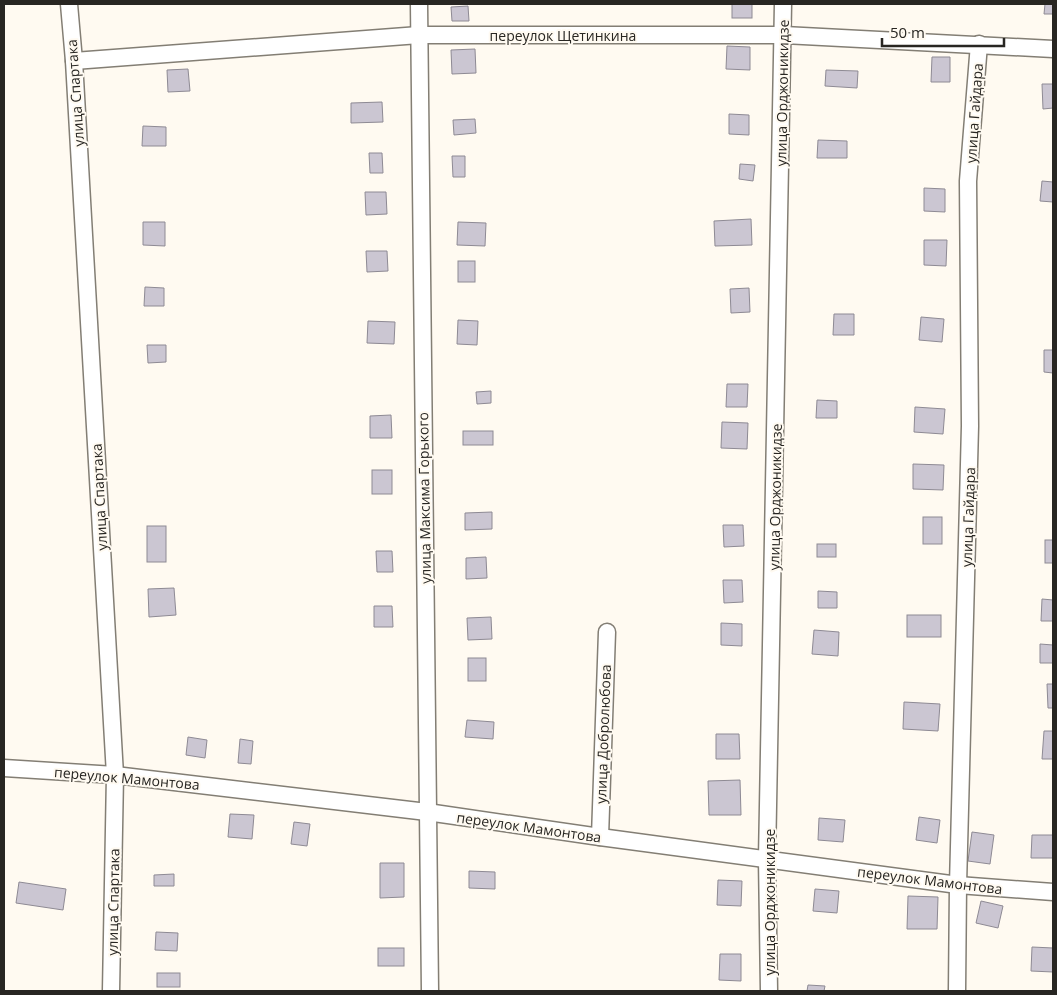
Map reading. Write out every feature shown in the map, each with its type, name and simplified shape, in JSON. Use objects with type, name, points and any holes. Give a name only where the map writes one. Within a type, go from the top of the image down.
[{"type":"street","name":"улица Спартака","points":[[69,4],[74,60],[115,775],[111,991]]},
{"type":"street","name":"улица Максима Горького","points":[[419,4],[430,991]]},
{"type":"street","name":"улица Орджоникидзе","points":[[769,991],[767,859],[784,4]]},
{"type":"street","name":"переулок Щетинкина","points":[[74,60],[419,35],[784,34],[1053,49]]},
{"type":"street","name":"улица Гайдара","points":[[957,991],[970,426],[968,182],[979,44]]},
{"type":"street","name":"улица Добролюбова","points":[[600,837],[606,632]]},
{"type":"street","name":"переулок Мамонтова","points":[[4,768],[115,775],[428,812],[958,885],[1053,892]]},
{"type":"building","points":[[732,4],[752,4],[752,18],[732,18]]},
{"type":"building","points":[[1045,4],[1053,4],[1053,14],[1044,14]]},
{"type":"building","points":[[468,6],[469,21],[452,21],[451,7]]},
{"type":"building","points":[[727,46],[750,47],[750,70],[726,69]]},
{"type":"building","points":[[475,49],[476,73],[452,74],[451,50]]},
{"type":"building","points":[[932,57],[950,57],[950,82],[931,82]]},
{"type":"building","points":[[188,69],[190,91],[168,92],[167,70]]},
{"type":"building","points":[[826,70],[858,71],[857,88],[825,86]]},
{"type":"building","points":[[1042,84],[1053,84],[1053,108],[1043,109]]},
{"type":"building","points":[[382,102],[383,122],[351,123],[351,103]]},
{"type":"building","points":[[729,114],[749,115],[749,135],[729,134]]},
{"type":"building","points":[[475,119],[476,133],[454,135],[453,120]]},
{"type":"building","points":[[143,126],[166,127],[166,146],[142,146]]},
{"type":"building","points":[[818,140],[847,141],[847,158],[817,158]]},
{"type":"building","points":[[369,153],[382,153],[383,173],[370,173]]},
{"type":"building","points":[[452,156],[465,156],[465,177],[453,177]]},
{"type":"building","points":[[740,164],[755,165],[753,181],[739,179]]},
{"type":"building","points":[[1042,181],[1053,182],[1053,202],[1040,201]]},
{"type":"building","points":[[924,188],[945,189],[945,212],[924,211]]},
{"type":"building","points":[[365,192],[386,192],[387,214],[366,215]]},
{"type":"building","points":[[751,219],[752,245],[715,246],[714,221]]},
{"type":"building","points":[[143,222],[165,222],[165,246],[143,245]]},
{"type":"building","points":[[458,222],[486,223],[485,246],[457,245]]},
{"type":"building","points":[[924,240],[947,240],[946,266],[924,265]]},
{"type":"building","points":[[366,251],[387,251],[388,271],[367,272]]},
{"type":"building","points":[[458,261],[475,261],[475,282],[458,282]]},
{"type":"building","points":[[145,287],[164,288],[164,306],[144,306]]},
{"type":"building","points":[[749,288],[750,312],[731,313],[730,289]]},
{"type":"building","points":[[834,314],[854,314],[854,335],[833,335]]},
{"type":"building","points":[[921,317],[944,319],[942,342],[919,340]]},
{"type":"building","points":[[458,320],[478,321],[477,345],[457,344]]},
{"type":"building","points":[[368,321],[395,322],[394,344],[367,343]]},
{"type":"building","points":[[147,345],[166,345],[166,362],[148,363]]},
{"type":"building","points":[[1044,350],[1053,350],[1053,373],[1044,372]]},
{"type":"building","points":[[727,384],[748,384],[747,407],[726,407]]},
{"type":"building","points":[[491,391],[491,403],[477,404],[476,392]]},
{"type":"building","points":[[817,400],[837,401],[837,418],[816,418]]},
{"type":"building","points":[[915,407],[945,409],[943,434],[914,432]]},
{"type":"building","points":[[391,415],[392,438],[370,438],[370,416]]},
{"type":"building","points":[[722,422],[748,423],[747,449],[721,448]]},
{"type":"building","points":[[463,431],[493,431],[493,445],[463,445]]},
{"type":"building","points":[[913,464],[944,465],[943,490],[913,489]]},
{"type":"building","points":[[372,470],[392,470],[392,494],[372,494]]},
{"type":"building","points":[[492,512],[492,529],[465,530],[465,513]]},
{"type":"building","points":[[923,517],[942,517],[942,544],[923,544]]},
{"type":"building","points":[[723,525],[743,525],[744,546],[724,547]]},
{"type":"building","points":[[147,526],[166,526],[166,562],[147,562]]},
{"type":"building","points":[[1045,540],[1053,540],[1053,563],[1045,563]]},
{"type":"building","points":[[817,544],[836,544],[836,557],[817,557]]},
{"type":"building","points":[[376,551],[392,551],[393,572],[377,572]]},
{"type":"building","points":[[486,557],[487,578],[466,579],[466,558]]},
{"type":"building","points":[[723,580],[742,580],[743,602],[724,603]]},
{"type":"building","points":[[174,588],[176,615],[149,617],[148,589]]},
{"type":"building","points":[[818,591],[837,592],[837,608],[818,608]]},
{"type":"building","points":[[1042,599],[1053,600],[1053,621],[1041,621]]},
{"type":"building","points":[[374,606],[392,606],[393,627],[374,627]]},
{"type":"building","points":[[907,615],[941,615],[941,637],[907,637]]},
{"type":"building","points":[[491,617],[492,639],[468,640],[467,618]]},
{"type":"building","points":[[721,623],[742,624],[742,646],[721,645]]},
{"type":"building","points":[[814,630],[839,632],[838,656],[812,654]]},
{"type":"building","points":[[1040,644],[1053,645],[1053,663],[1040,663]]},
{"type":"building","points":[[468,658],[486,658],[486,681],[468,681]]},
{"type":"building","points":[[1047,684],[1053,684],[1053,708],[1048,708]]},
{"type":"building","points":[[904,702],[940,704],[938,731],[903,729]]},
{"type":"building","points":[[467,720],[494,722],[493,739],[465,737]]},
{"type":"building","points":[[1044,731],[1053,731],[1053,759],[1042,759]]},
{"type":"building","points":[[716,734],[739,734],[740,759],[716,759]]},
{"type":"building","points":[[188,737],[207,740],[205,758],[186,755]]},
{"type":"building","points":[[240,739],[253,741],[251,764],[238,763]]},
{"type":"building","points":[[740,780],[741,815],[709,815],[708,781]]},
{"type":"building","points":[[230,814],[254,815],[252,839],[228,837]]},
{"type":"building","points":[[919,817],[940,820],[937,843],[916,840]]},
{"type":"building","points":[[819,818],[845,820],[843,842],[818,840]]},
{"type":"building","points":[[294,822],[310,824],[307,846],[291,844]]},
{"type":"building","points":[[972,832],[994,835],[990,864],[968,861]]},
{"type":"building","points":[[1032,835],[1053,835],[1053,858],[1031,858]]},
{"type":"building","points":[[380,863],[404,863],[404,897],[380,898]]},
{"type":"building","points":[[469,871],[495,872],[495,889],[469,888]]},
{"type":"building","points":[[174,874],[174,886],[154,886],[154,875]]},
{"type":"building","points":[[718,880],[742,881],[741,906],[717,905]]},
{"type":"building","points":[[19,882],[66,889],[63,910],[16,903]]},
{"type":"building","points":[[815,889],[839,891],[837,913],[813,911]]},
{"type":"building","points":[[908,896],[938,897],[937,929],[907,929]]},
{"type":"building","points":[[981,901],[1003,906],[998,928],[976,923]]},
{"type":"building","points":[[156,932],[178,933],[177,951],[155,950]]},
{"type":"building","points":[[1032,947],[1053,948],[1053,972],[1031,971]]},
{"type":"building","points":[[378,948],[404,948],[404,966],[378,966]]},
{"type":"building","points":[[720,954],[741,954],[741,981],[719,980]]},
{"type":"building","points":[[157,973],[180,973],[180,987],[157,987]]},
{"type":"building","points":[[808,985],[825,986],[824,991],[807,991]]}]
